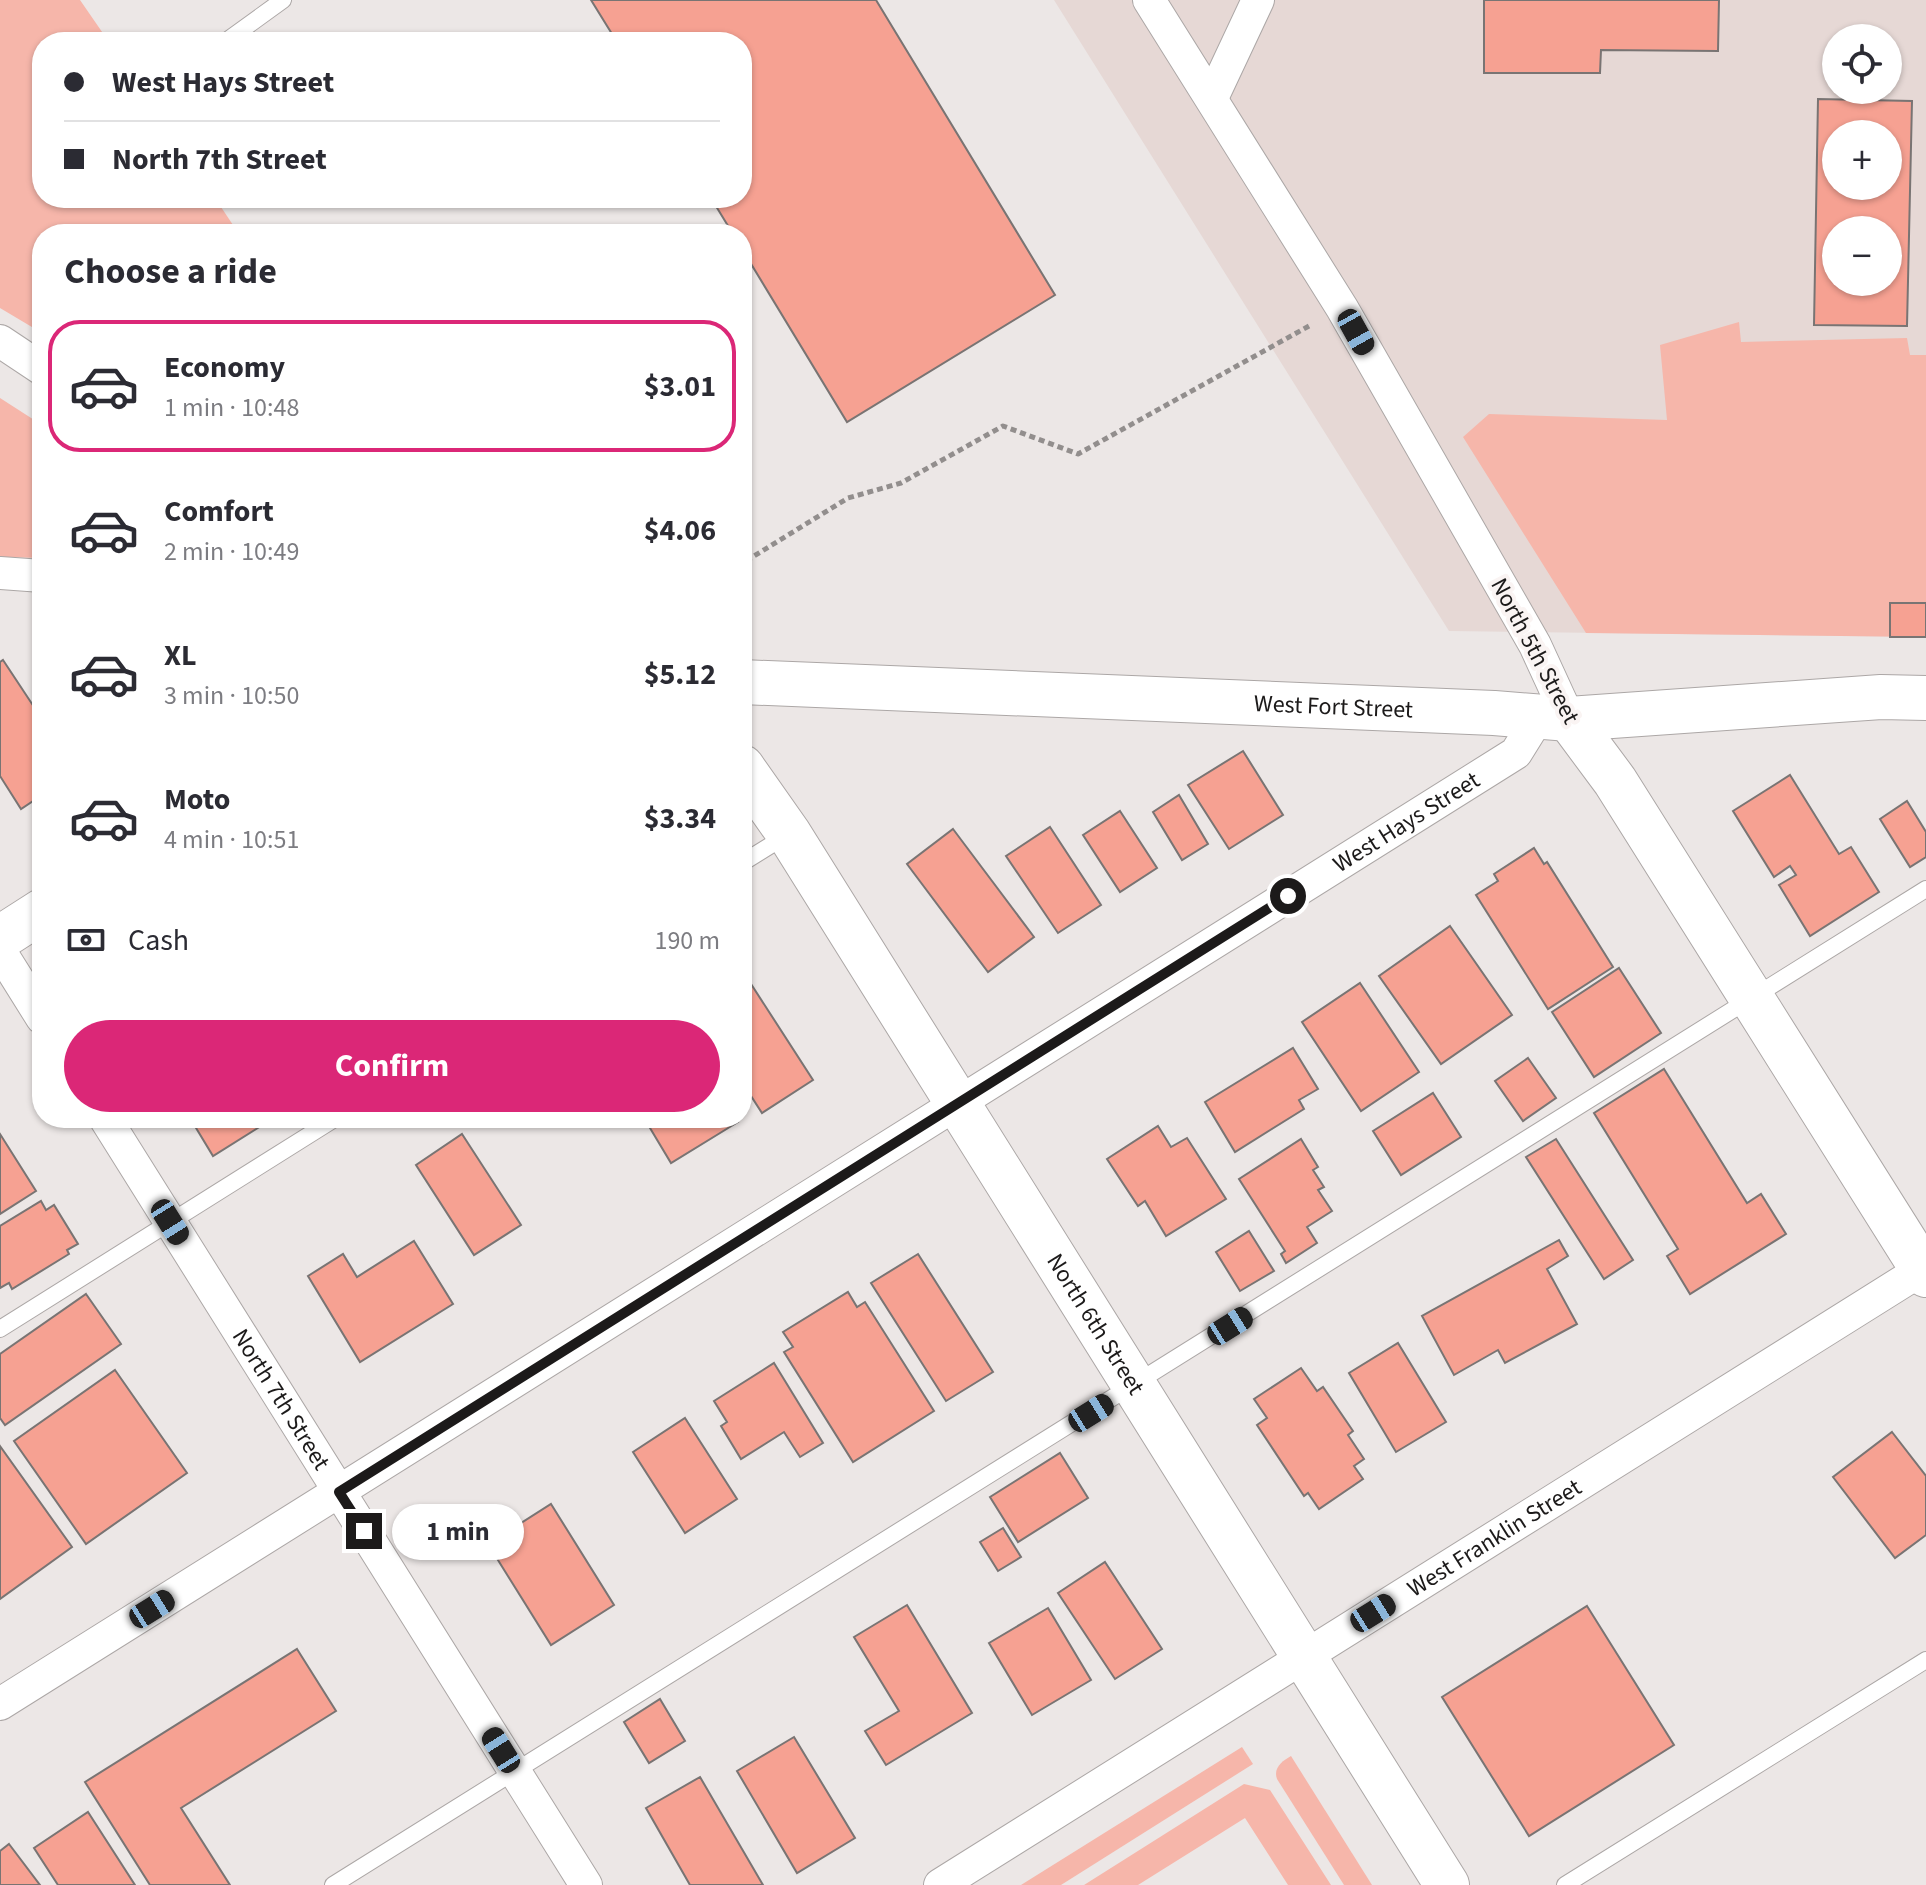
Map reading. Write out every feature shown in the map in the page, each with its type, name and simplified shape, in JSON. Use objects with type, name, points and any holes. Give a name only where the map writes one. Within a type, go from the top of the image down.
[{"type":"street","name":"North 5th Street","points":[[1149,0],[1342,308],[1535,645],[1554,717],[1615,781],[1925,1271]]},
{"type":"street","points":[[1212,98],[1258,0]]},
{"type":"street","points":[[0,341],[32,362]]},
{"type":"street","points":[[0,573],[32,575]]},
{"type":"street","name":"West Fort Street","points":[[752,682],[1554,717],[1881,697],[1926,698]]},
{"type":"street","name":"West Hays Street","points":[[0,1704],[1516,753],[1554,717]]},
{"type":"street","name":"North 6th Street","points":[[752,781],[789,834],[1447,1885]]},
{"type":"street","points":[[0,938],[32,917]]},
{"type":"street","points":[[0,951],[32,1002]]},
{"type":"street","name":"North 7th Street","points":[[111,1128],[586,1885]]},
{"type":"street","name":"West Franklin Street","points":[[940,1885],[1925,1271]]},
{"type":"lane","points":[[239,32],[283,0]]},
{"type":"lane","points":[[752,857],[789,834]]},
{"type":"lane","points":[[333,1885],[1926,889]]},
{"type":"lane","points":[[0,1329],[320,1128]]},
{"type":"lane","points":[[1565,1885],[1926,1660]]},
{"type":"path","points":[[752,557],[848,498],[901,483],[1003,426],[1078,454],[1309,326]]},
{"type":"shaded area","points":[[0,0],[80,0],[102,32],[32,32],[32,208],[222,208],[232,224],[32,224],[32,327],[0,308]]},
{"type":"shaded area","points":[[1054,0],[1926,0],[1926,637],[1449,631]]},
{"type":"shaded area","points":[[1739,322],[1741,342],[1907,338],[1910,355],[1926,355],[1926,637],[1586,633],[1463,437],[1489,414],[1667,420],[1660,345]]},
{"type":"shaded area","points":[[0,398],[32,419],[32,558],[0,557]]},
{"type":"shaded area","points":[[1242,1747],[1253,1764],[1061,1885],[1021,1885]]},
{"type":"shaded area","points":[[1291,1756],[1372,1885],[1344,1885],[1277,1779],[1277,1768]]},
{"type":"shaded area","points":[[1244,1784],[1270,1790],[1331,1885],[1288,1885],[1245,1818],[1138,1885],[1084,1885]]},
{"type":"building","points":[[591,0],[876,0],[1055,295],[847,422],[752,265],[752,224],[727,224],[717,208],[752,208],[752,32],[611,32]]},
{"type":"building","points":[[1484,0],[1719,0],[1718,51],[1601,50],[1600,73],[1484,73]]},
{"type":"building","points":[[1818,99],[1822,99],[1822,104],[1902,104],[1902,101],[1912,101],[1907,326],[1814,325]]},
{"type":"building","points":[[1890,603],[1926,603],[1926,637],[1890,637]]},
{"type":"building","points":[[3,660],[32,704],[32,802],[21,809],[0,776],[0,662]]},
{"type":"building","points":[[1243,751],[1283,815],[1229,849],[1188,785]]},
{"type":"building","points":[[1790,775],[1839,854],[1851,847],[1879,892],[1810,936],[1779,885],[1796,875],[1790,866],[1774,877],[1733,811]]},
{"type":"building","points":[[1179,795],[1208,844],[1182,860],[1153,812]]},
{"type":"building","points":[[1907,801],[1926,832],[1926,857],[1910,867],[1880,819]]},
{"type":"building","points":[[1120,811],[1157,868],[1120,892],[1083,835]]},
{"type":"building","points":[[1050,827],[1101,905],[1058,933],[1006,856]]},
{"type":"building","points":[[953,829],[1034,937],[988,972],[907,864]]},
{"type":"building","points":[[1534,848],[1544,864],[1547,862],[1613,967],[1548,1009],[1476,895],[1498,881],[1494,874]]},
{"type":"building","points":[[1450,926],[1512,1015],[1441,1064],[1379,976]]},
{"type":"building","points":[[1619,968],[1661,1033],[1594,1077],[1552,1012]]},
{"type":"building","points":[[1360,983],[1419,1072],[1361,1111],[1302,1022]]},
{"type":"building","points":[[752,985],[813,1080],[762,1113],[752,1098]]},
{"type":"building","points":[[1293,1048],[1318,1089],[1299,1100],[1304,1109],[1235,1152],[1205,1102]]},
{"type":"building","points":[[1528,1058],[1556,1098],[1523,1121],[1495,1081]]},
{"type":"building","points":[[1664,1069],[1747,1203],[1761,1194],[1786,1234],[1690,1294],[1667,1256],[1678,1249],[1594,1113]]},
{"type":"building","points":[[1433,1093],[1461,1137],[1401,1175],[1373,1131]]},
{"type":"building","points":[[1158,1126],[1171,1147],[1187,1138],[1226,1199],[1166,1236],[1145,1201],[1138,1206],[1107,1159]]},
{"type":"building","points":[[196,1128],[258,1128],[213,1156]]},
{"type":"building","points":[[650,1128],[728,1128],[671,1163]]},
{"type":"building","points":[[0,1134],[36,1191],[0,1214]]},
{"type":"building","points":[[462,1134],[521,1225],[474,1255],[416,1165]]},
{"type":"building","points":[[1301,1139],[1318,1167],[1313,1170],[1324,1187],[1318,1190],[1332,1211],[1307,1227],[1317,1243],[1286,1263],[1281,1254],[1285,1251],[1239,1179]]},
{"type":"building","points":[[1556,1139],[1633,1260],[1604,1279],[1526,1157]]},
{"type":"building","points":[[41,1201],[46,1210],[54,1205],[78,1244],[67,1250],[69,1254],[12,1289],[9,1283],[0,1288],[0,1226]]},
{"type":"building","points":[[1249,1231],[1274,1271],[1240,1291],[1216,1252]]},
{"type":"building","points":[[1559,1240],[1568,1256],[1547,1269],[1577,1324],[1505,1363],[1498,1350],[1454,1375],[1422,1316]]},
{"type":"building","points":[[414,1241],[453,1304],[360,1362],[308,1276],[343,1254],[357,1277]]},
{"type":"building","points":[[918,1254],[993,1372],[946,1401],[871,1283]]},
{"type":"building","points":[[848,1292],[857,1307],[865,1302],[934,1411],[853,1462],[784,1352],[793,1347],[783,1332]]},
{"type":"building","points":[[86,1294],[121,1344],[5,1425],[0,1418],[0,1354]]},
{"type":"building","points":[[1398,1343],[1446,1422],[1396,1452],[1349,1373]]},
{"type":"building","points":[[774,1363],[823,1443],[800,1457],[784,1432],[741,1459],[721,1426],[727,1422],[714,1401]]},
{"type":"building","points":[[1301,1368],[1317,1391],[1323,1387],[1353,1431],[1348,1435],[1364,1459],[1354,1466],[1363,1479],[1319,1509],[1308,1493],[1304,1496],[1257,1425],[1267,1418],[1254,1399]]},
{"type":"building","points":[[115,1370],[187,1473],[86,1544],[14,1441]]},
{"type":"building","points":[[685,1418],[737,1499],[685,1533],[633,1452]]},
{"type":"building","points":[[1892,1432],[1926,1476],[1926,1535],[1895,1558],[1833,1477]]},
{"type":"building","points":[[0,1446],[72,1547],[0,1599]]},
{"type":"building","points":[[1060,1453],[1088,1498],[1018,1542],[990,1497]]},
{"type":"building","points":[[551,1504],[614,1605],[551,1645],[488,1544]]},
{"type":"building","points":[[1003,1528],[1021,1557],[998,1571],[980,1542]]},
{"type":"building","points":[[1105,1562],[1162,1649],[1115,1679],[1058,1593]]},
{"type":"building","points":[[907,1605],[972,1713],[886,1765],[865,1731],[899,1711],[854,1637]]},
{"type":"building","points":[[1587,1606],[1674,1745],[1529,1836],[1442,1697]]},
{"type":"building","points":[[1048,1608],[1091,1680],[1032,1715],[989,1643]]},
{"type":"building","points":[[297,1649],[336,1711],[181,1808],[230,1885],[150,1885],[85,1782]]},
{"type":"building","points":[[660,1699],[685,1741],[649,1763],[624,1722]]},
{"type":"building","points":[[794,1737],[855,1838],[797,1873],[737,1771]]},
{"type":"building","points":[[700,1777],[763,1885],[690,1885],[646,1808]]},
{"type":"building","points":[[88,1812],[135,1885],[58,1885],[34,1848]]},
{"type":"building","points":[[9,1844],[40,1885],[0,1885],[0,1851]]},
{"type":"route","points":[[364,1531],[339,1492],[1288,896]]}]
